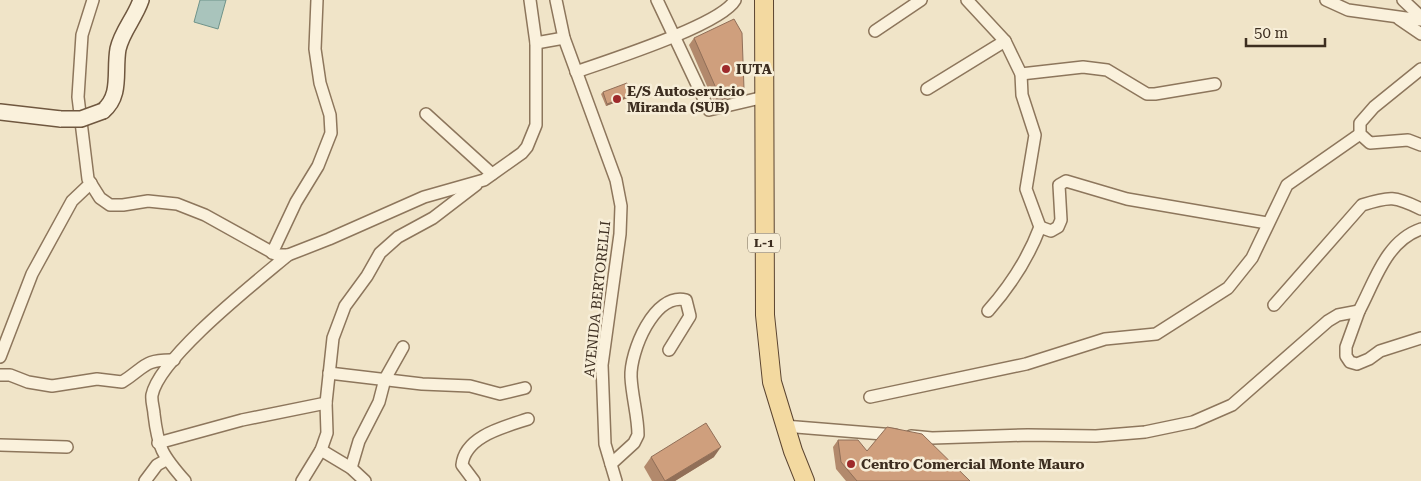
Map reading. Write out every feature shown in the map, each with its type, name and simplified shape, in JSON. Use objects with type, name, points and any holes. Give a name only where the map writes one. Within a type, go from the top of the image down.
[{"type":"main road","name":"L-1","points":[[764,0],[766,315],[772,382],[784,426],[805,481]]},
{"type":"street","points":[[93,0],[82,35],[78,82],[86,166],[91,183],[100,198],[110,205],[148,201],[177,204],[205,215],[277,255],[288,255]]},
{"type":"street","points":[[0,112],[61,119],[81,119],[103,112],[112,104],[118,48],[125,28],[138,10],[141,0]]},
{"type":"street","points":[[272,252],[296,202],[318,166],[331,133],[330,115],[320,83],[315,49],[317,0]]},
{"type":"street","points":[[302,481],[321,450],[327,433],[326,403],[333,338],[345,306],[367,276],[380,252],[398,237],[433,218],[522,153],[533,135],[536,125],[536,42],[530,0]]},
{"type":"street","name":"AVENIDA BERTORELLI","points":[[556,0],[564,38],[616,180],[621,206],[620,234],[602,365],[605,444],[616,481]]},
{"type":"street","points":[[657,0],[709,110],[764,97]]},
{"type":"street","points":[[576,72],[674,36],[723,12],[735,0]]},
{"type":"street","points":[[875,31],[921,0]]},
{"type":"street","points":[[967,0],[1005,41],[1021,74],[1022,95],[1035,135],[1034,151],[1027,172],[1026,189],[1040,227],[1033,247],[1011,284],[988,311]]},
{"type":"street","points":[[1326,0],[1348,10],[1421,19]]},
{"type":"street","points":[[1403,0],[1421,19]]},
{"type":"street","points":[[1396,17],[1421,34]]},
{"type":"street","points":[[536,42],[564,38]]},
{"type":"street","points":[[927,89],[1005,41]]},
{"type":"street","points":[[1021,74],[1083,67],[1107,70],[1129,81],[1147,94],[1215,84]]},
{"type":"street","points":[[1360,134],[1360,123],[1374,107],[1421,68]]},
{"type":"street","points":[[426,114],[488,177]]},
{"type":"street","points":[[1360,134],[1370,142],[1408,140],[1421,145]]},
{"type":"street","points":[[870,397],[1026,364],[1105,340],[1156,334],[1228,288],[1252,258],[1267,223],[1287,185],[1360,134]]},
{"type":"street","points":[[185,481],[166,460],[158,443],[152,396],[163,371],[212,320],[288,255],[424,197],[488,177]]},
{"type":"street","points":[[1040,227],[1051,231],[1058,227],[1061,220],[1059,189],[1060,185],[1066,181],[1127,199],[1267,223]]},
{"type":"street","points":[[0,357],[32,274],[72,202],[91,183]]},
{"type":"street","points":[[1274,305],[1362,205],[1381,199],[1399,198],[1421,209]]},
{"type":"street","points":[[1421,229],[1408,234],[1389,251],[1359,311],[1346,347],[1346,356],[1350,362],[1357,364],[1370,359],[1380,351],[1421,338]]},
{"type":"street","points":[[611,464],[634,443],[638,436],[631,375],[635,355],[649,319],[666,302],[674,299],[686,300],[690,316],[669,350]]},
{"type":"street","points":[[784,426],[932,438],[1028,434],[1096,436],[1145,432],[1192,422],[1232,405],[1328,321],[1338,315],[1359,311]]},
{"type":"street","points":[[351,468],[358,441],[379,402],[386,379],[403,347]]},
{"type":"street","points":[[1,372],[28,382],[52,386],[96,380],[122,382],[144,364],[157,359],[174,360]]},
{"type":"street","points":[[329,373],[422,384],[470,386],[500,394],[525,388]]},
{"type":"street","points":[[158,443],[242,420],[326,403]]},
{"type":"street","points":[[474,481],[462,465],[463,455],[472,445],[493,431],[528,419]]},
{"type":"street","points":[[0,445],[67,447]]},
{"type":"street","points":[[321,450],[351,468],[365,481]]},
{"type":"street","points":[[145,481],[158,465],[166,460]]},
{"type":"water","points":[[200,0],[226,0],[218,29],[194,22]]},
{"type":"building","name":"IUTA","points":[[734,19],[742,33],[744,89],[719,95],[694,38]]},
{"type":"building","points":[[627,83],[631,95],[607,104],[603,92]]},
{"type":"building","points":[[706,423],[721,447],[665,481],[651,457]]},
{"type":"building","points":[[887,427],[922,434],[970,481],[857,481],[841,462],[838,440],[858,440],[867,451]]},
{"type":"place","name":"IUTA","points":[[726,69]]},
{"type":"place","name":"E/S Autoservicio Miranda (SUB)","points":[[617,99]]},
{"type":"place","name":"Centro Comercial Monte Mauro","points":[[851,464]]}]
